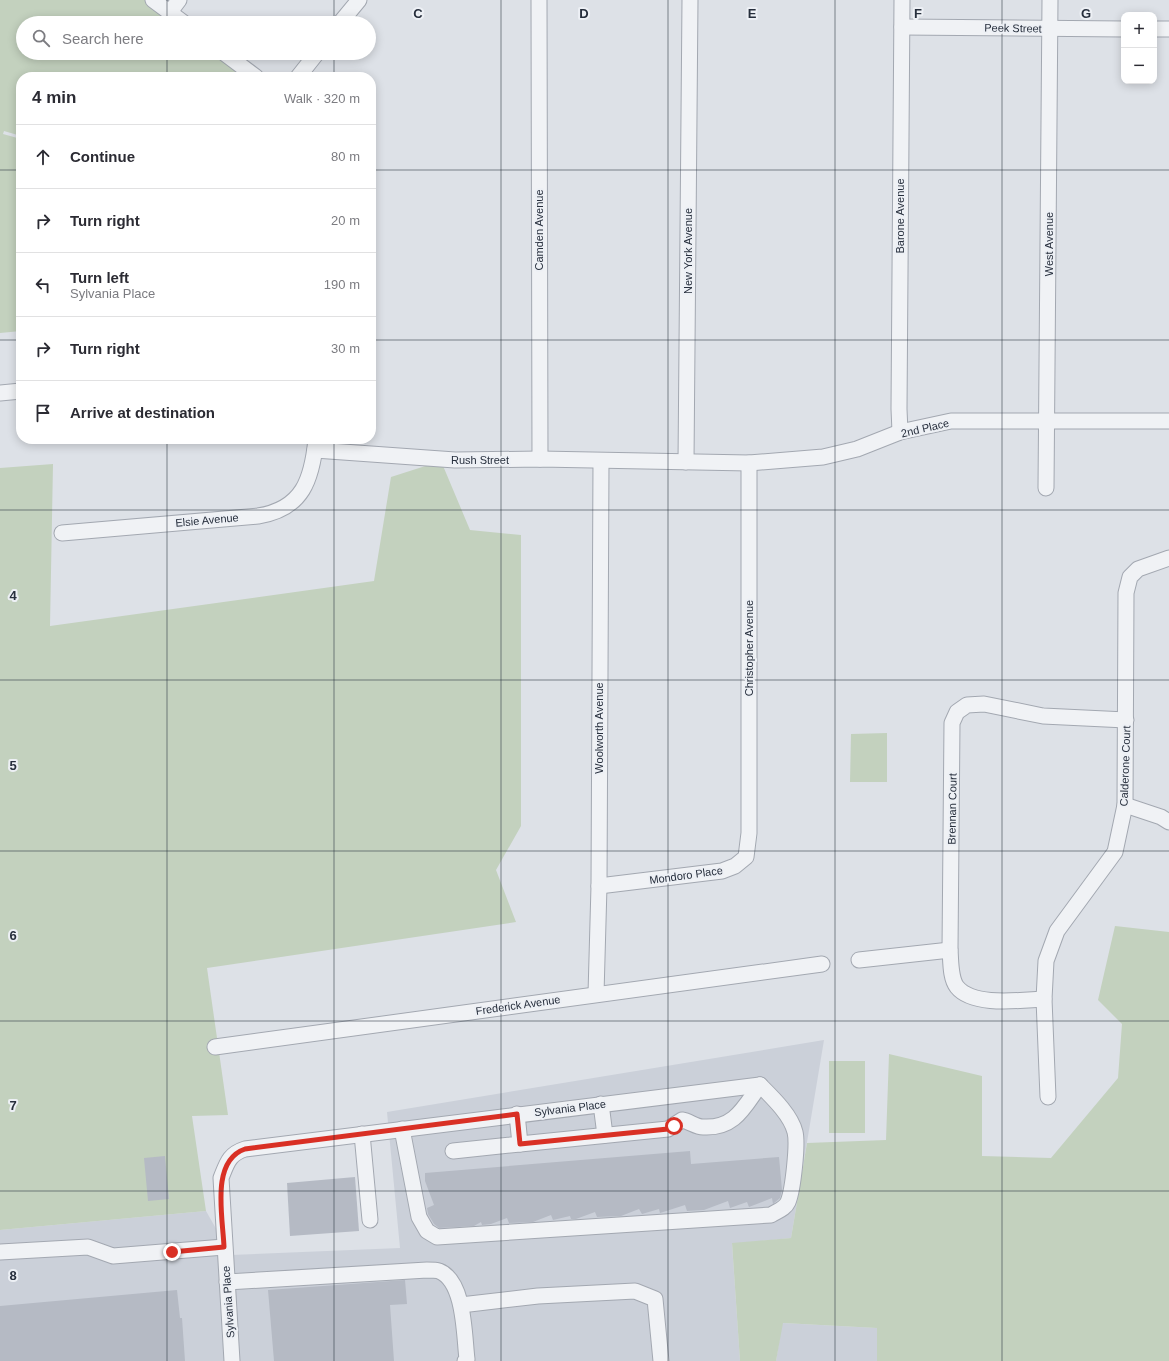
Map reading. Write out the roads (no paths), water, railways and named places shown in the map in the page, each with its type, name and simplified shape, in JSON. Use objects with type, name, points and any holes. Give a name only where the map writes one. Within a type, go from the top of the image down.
[{"type":"street","points":[[153,0],[175,16]]},
{"type":"street","points":[[170,12],[179,0]]},
{"type":"street","points":[[346,16],[359,0]]},
{"type":"street","name":"Camden Avenue","points":[[539,0],[540,459]]},
{"type":"street","name":"New York Avenue","points":[[686,462],[690,0]]},
{"type":"street","name":"Barone Avenue","points":[[900,432],[902,0]]},
{"type":"street","name":"West Avenue","points":[[1046,488],[1048,422],[1050,0]]},
{"type":"street","name":"Peek Street","points":[[902,27],[1121,29]]},
{"type":"street","points":[[1157,29],[1169,29]]},
{"type":"street","points":[[233,60],[249,72]]},
{"type":"street","points":[[302,72],[311,60]]},
{"type":"street","points":[[0,393],[16,391]]},
{"type":"street","name":"2nd Place","points":[[686,462],[749,463],[823,458],[857,449],[900,432],[951,421],[1169,421]]},
{"type":"street","name":"Rush Street","points":[[316,445],[455,460],[540,459],[646,463],[686,462]]},
{"type":"street","name":"Elsie Avenue","points":[[62,533],[258,516],[277,511],[298,496],[306,485],[312,473],[316,445]]},
{"type":"street","name":"Woolworth Avenue","points":[[596,994],[599,886],[601,462]]},
{"type":"street","name":"Christopher Avenue","points":[[749,463],[749,833]]},
{"type":"street","name":"Calderone Court","points":[[1048,1097],[1044,1000],[1046,961],[1057,931],[1115,852],[1125,806],[1126,593],[1130,577],[1138,569],[1169,558]]},
{"type":"street","name":"Brennan Court","points":[[1044,1000],[991,1001],[966,995],[956,986],[950,950],[952,723],[957,712],[967,705],[984,704],[1043,716],[1126,720]]},
{"type":"street","points":[[1125,806],[1169,822]]},
{"type":"street","name":"Mondoro Place","points":[[599,886],[722,871],[735,866],[746,857],[749,833]]},
{"type":"street","points":[[859,960],[950,950]]},
{"type":"street","name":"Frederick Avenue","points":[[215,1047],[822,964]]},
{"type":"street","points":[[402,1129],[419,1217],[427,1231],[438,1237],[771,1214],[782,1209],[788,1202],[796,1149],[795,1131],[781,1108],[760,1085],[737,1118],[726,1124],[702,1127],[682,1120],[668,1129],[453,1151]]},
{"type":"street","name":"Sylvania Place","points":[[232,1361],[224,1247],[222,1178],[228,1161],[236,1152],[245,1149],[517,1114],[760,1085]]},
{"type":"street","points":[[601,1104],[605,1136]]},
{"type":"street","points":[[517,1114],[520,1144]]},
{"type":"street","points":[[362,1134],[370,1220]]},
{"type":"street","points":[[0,1252],[88,1247],[113,1256],[224,1247]]},
{"type":"street","points":[[227,1282],[427,1270],[440,1271],[450,1280],[460,1299],[467,1359],[465,1361]]},
{"type":"street","points":[[461,1305],[538,1296],[635,1291],[655,1299],[661,1361]]}]
